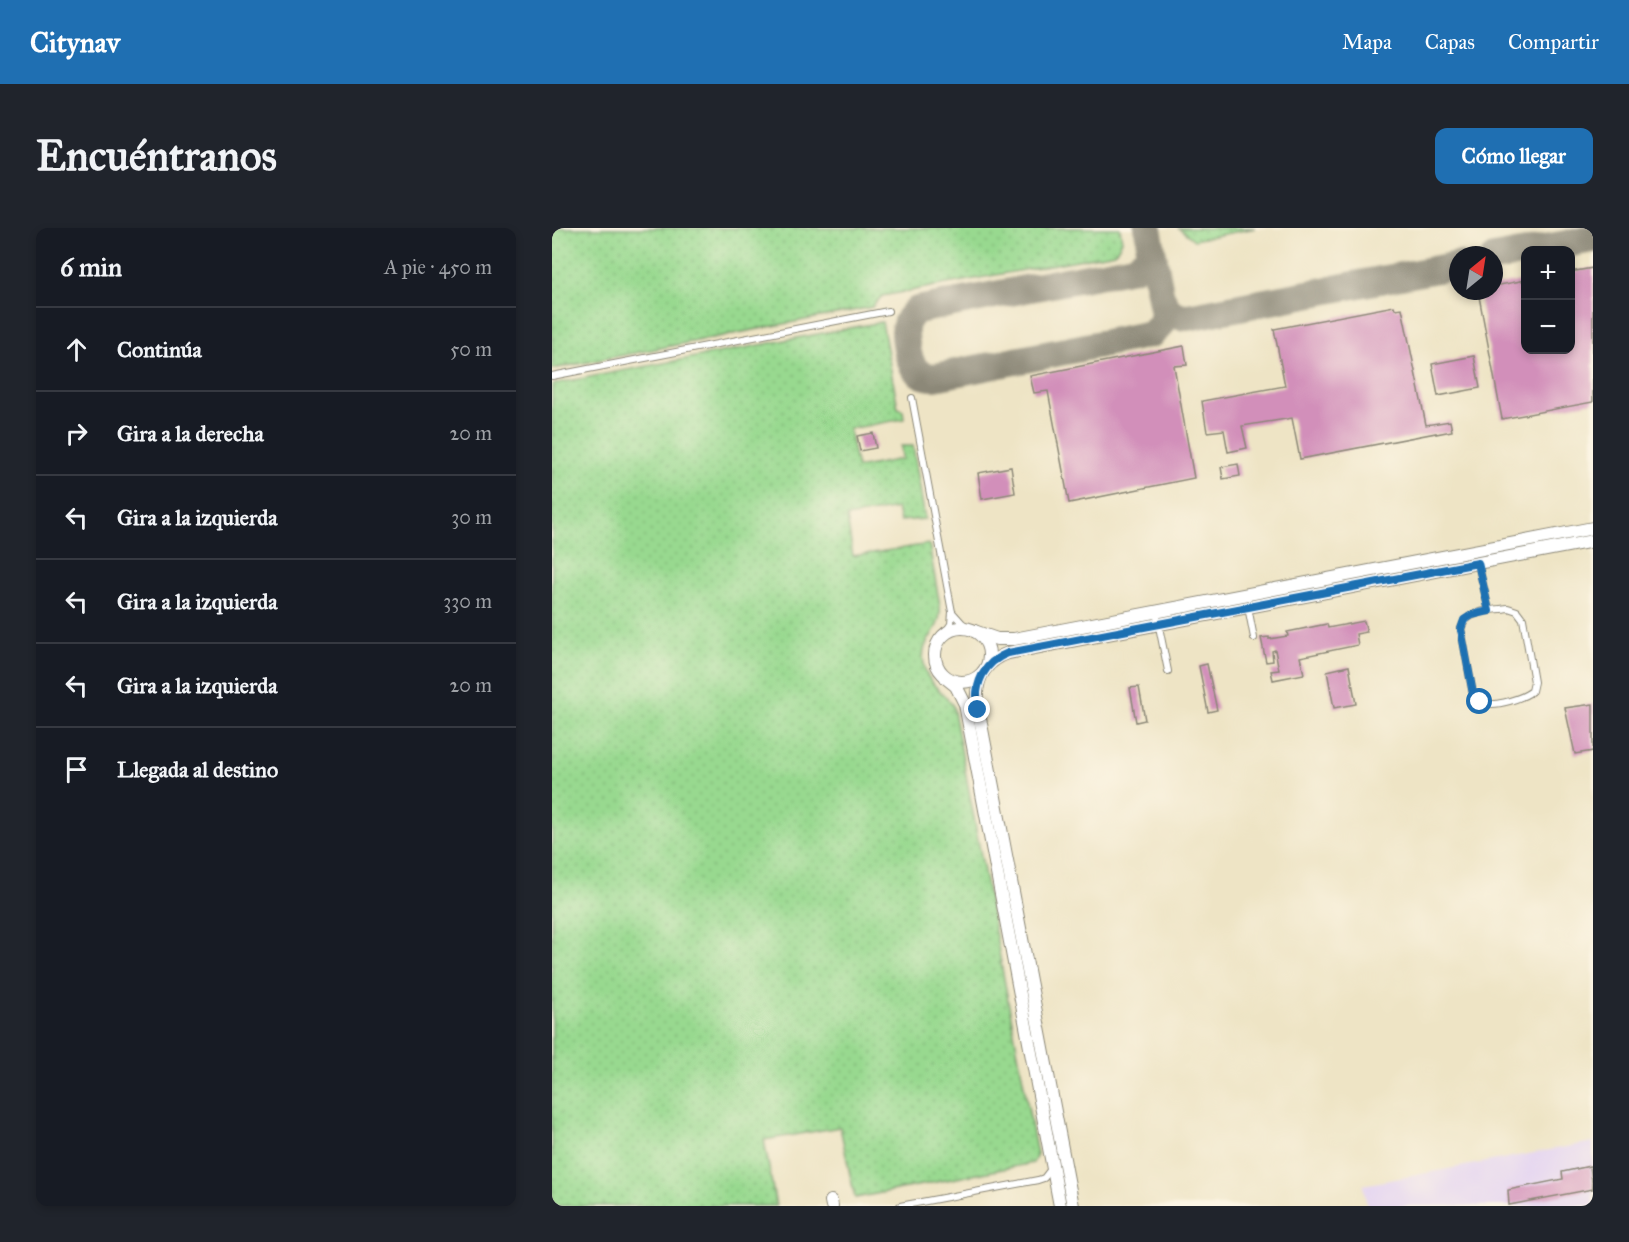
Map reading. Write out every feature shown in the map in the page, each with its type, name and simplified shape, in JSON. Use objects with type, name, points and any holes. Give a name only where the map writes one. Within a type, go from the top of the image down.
[{"type":"street","points":[[946,678],[952,681],[967,682],[974,680],[995,659],[1008,653],[1158,618],[1593,528]]},
{"type":"street","points":[[1073,1206],[1051,1124],[965,704],[956,686],[938,668],[934,655],[942,637],[960,628],[998,639],[1014,639],[1248,607],[1593,541]]},
{"type":"street","points":[[974,632],[988,648],[989,656],[985,670],[978,682],[977,703],[1048,1109]]},
{"type":"street","points":[[1051,1124],[1052,1160],[1060,1206]]},
{"type":"lane","points":[[552,376],[888,311]]},
{"type":"lane","points":[[912,398],[952,612],[951,624],[942,637]]},
{"type":"lane","points":[[1478,563],[1489,611]]},
{"type":"lane","points":[[1248,607],[1254,638]]},
{"type":"lane","points":[[1508,608],[1517,611],[1523,619],[1534,682],[1532,691],[1524,697],[1488,705],[1480,702],[1473,694],[1461,629],[1464,620],[1472,615],[1489,611],[1508,608]]},
{"type":"lane","points":[[952,612],[974,632]]},
{"type":"lane","points":[[1158,618],[1168,671]]},
{"type":"lane","points":[[900,1206],[1038,1180],[1044,1178],[1049,1172],[1052,1160]]},
{"type":"lane","points":[[1038,1180],[1050,1183],[1058,1192]]},
{"type":"shaded area","points":[[1593,1142],[1593,1206],[1367,1206],[1363,1185]]},
{"type":"green space","points":[[552,228],[1120,228],[1122,241],[1115,253],[882,296],[872,307],[552,369]]},
{"type":"green space","points":[[1179,228],[1255,228],[1194,240]]},
{"type":"green space","points":[[882,322],[898,408],[903,410],[904,419],[849,429],[857,468],[902,459],[901,446],[913,446],[925,519],[900,521],[897,508],[847,517],[853,556],[929,544],[940,611],[939,621],[926,644],[923,659],[930,680],[953,706],[1037,1155],[1033,1163],[855,1198],[840,1127],[764,1140],[776,1206],[552,1206],[552,384]]},
{"type":"building","points":[[1593,268],[1593,402],[1502,419],[1480,300],[1503,300],[1503,284],[1521,281],[1521,354],[1575,354],[1575,271]]},
{"type":"building","points":[[1394,306],[1395,309],[1402,308],[1426,425],[1450,421],[1452,431],[1300,459],[1292,418],[1242,426],[1247,448],[1228,452],[1224,430],[1207,432],[1202,401],[1285,386],[1274,329]]},
{"type":"building","points":[[1184,346],[1187,365],[1174,366],[1194,478],[1069,503],[1048,391],[1034,393],[1030,376]]},
{"type":"building","points":[[1474,356],[1480,388],[1438,396],[1432,364]]},
{"type":"building","points":[[873,433],[876,448],[860,451],[857,436]]},
{"type":"building","points":[[1238,464],[1240,476],[1223,479],[1221,467]]},
{"type":"building","points":[[1011,467],[1015,493],[982,499],[978,473]]},
{"type":"building","points":[[1364,621],[1367,632],[1356,634],[1358,645],[1300,657],[1304,674],[1273,680],[1271,671],[1279,670],[1275,650],[1272,651],[1273,661],[1266,662],[1261,638],[1288,636],[1287,632],[1327,624],[1328,628]]},
{"type":"building","points":[[1207,664],[1217,710],[1208,712],[1199,666]]},
{"type":"building","points":[[1349,666],[1356,704],[1334,708],[1327,671]]},
{"type":"building","points":[[1139,687],[1145,720],[1136,722],[1130,688]]},
{"type":"building","points":[[1593,704],[1593,751],[1575,754],[1565,708]]},
{"type":"building","points":[[1590,1166],[1593,1189],[1509,1205],[1508,1190],[1563,1179],[1562,1172]]},
{"type":"taxiway","points":[[1148,228],[1164,314],[1161,325],[1151,334],[935,377],[919,373],[910,361],[905,328],[909,318],[917,310],[1134,268],[1147,259],[1151,243]]},
{"type":"taxiway","points":[[1555,246],[1593,239]]},
{"type":"taxiway","points":[[1503,256],[1521,253]]},
{"type":"taxiway","points":[[1163,300],[1172,313],[1188,317],[1449,267]]},
{"type":"route","points":[[978,710],[976,696],[981,675],[995,659],[1008,653],[1478,563],[1489,611],[1472,615],[1464,620],[1461,629],[1473,694],[1480,702]]}]
